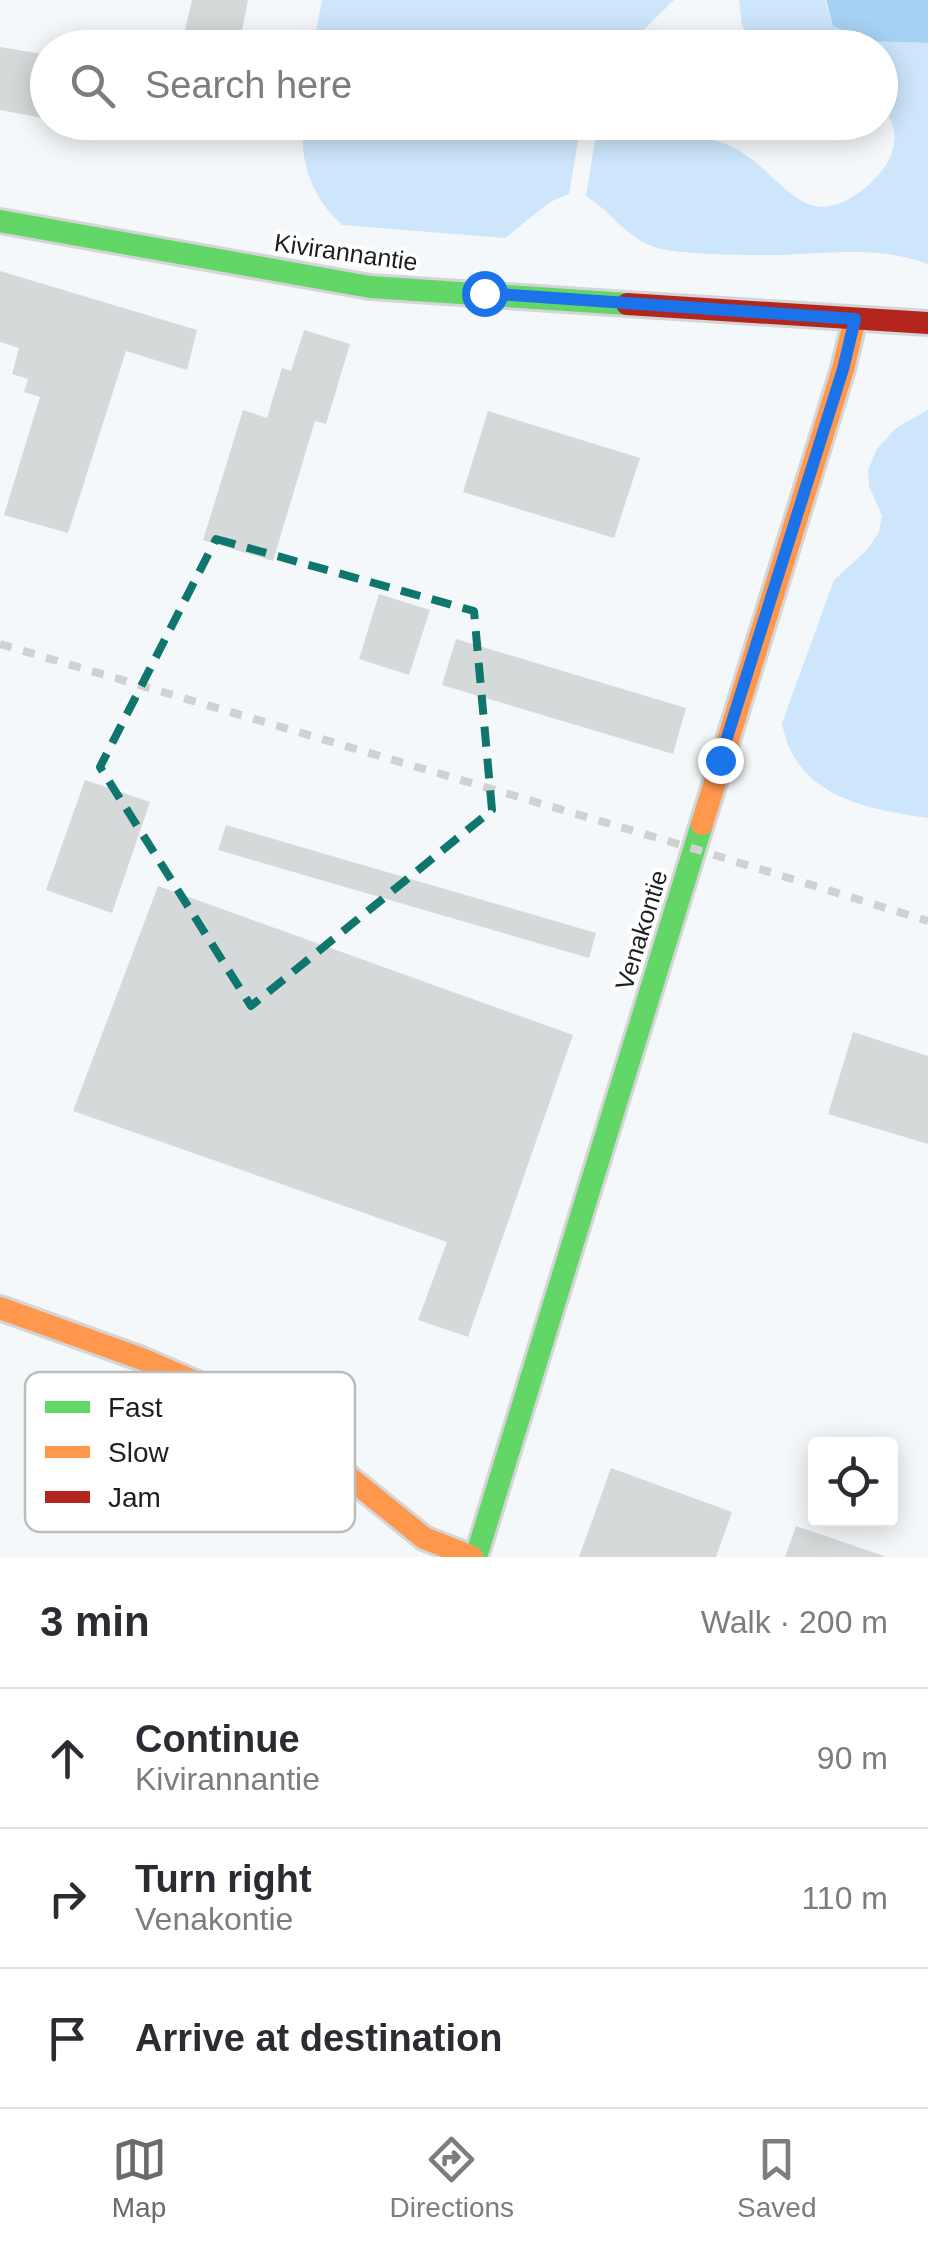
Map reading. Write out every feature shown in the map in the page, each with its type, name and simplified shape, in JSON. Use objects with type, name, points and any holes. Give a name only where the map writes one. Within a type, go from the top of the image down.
[{"type":"street","name":"Kivirannantie","points":[[0,221],[370,287],[928,323]]},
{"type":"street","name":"Venakontie","points":[[474,1557],[843,369],[855,319]]},
{"type":"street","points":[[0,1308],[171,1372]]},
{"type":"street","points":[[355,1482],[424,1538],[474,1557]]},
{"type":"highlighted area","points":[[216,539],[474,611],[492,810],[251,1006],[100,767]]},
{"type":"shaded area","points":[[322,0],[674,0],[643,30],[316,30]]},
{"type":"shaded area","points":[[739,0],[825,0],[833,26],[842,30],[745,30]]},
{"type":"shaded area","points":[[826,0],[928,0],[928,43],[898,42],[898,30],[842,30],[833,26]]},
{"type":"shaded area","points":[[898,42],[928,43],[928,264],[868,252],[728,255],[661,249],[639,240],[586,196],[595,140],[716,140],[750,158],[794,196],[825,207],[844,202],[866,187],[880,173],[895,140],[898,140]]},
{"type":"shaded area","points":[[303,140],[578,140],[569,194],[550,202],[505,238],[342,225],[315,191]]},
{"type":"shaded area","points":[[928,410],[928,818],[857,803],[817,783],[789,748],[782,723],[834,580],[866,551],[879,532],[882,516],[869,486],[868,470],[877,449],[896,428]]},
{"type":"building","points":[[192,0],[248,0],[242,30],[185,30]]},
{"type":"building","points":[[0,47],[30,52],[30,116],[0,110]]},
{"type":"building","points":[[0,271],[197,330],[187,370],[126,351],[68,533],[4,515],[40,397],[24,392],[28,379],[12,374],[19,348],[0,342]]},
{"type":"building","points":[[304,330],[350,344],[326,424],[315,421],[273,561],[203,540],[243,410],[267,418],[282,368],[291,371]]},
{"type":"building","points":[[488,411],[640,458],[614,538],[463,492]]},
{"type":"building","points":[[379,594],[430,610],[409,675],[359,659]]},
{"type":"building","points":[[456,639],[686,708],[673,754],[442,685]]},
{"type":"building","points":[[85,780],[150,802],[112,913],[46,890]]},
{"type":"building","points":[[226,825],[596,933],[589,958],[218,850]]},
{"type":"building","points":[[158,886],[573,1035],[468,1337],[418,1320],[447,1242],[73,1111]]},
{"type":"building","points":[[853,1032],[928,1056],[928,1144],[828,1114]]},
{"type":"building","points":[[611,1468],[732,1512],[716,1557],[579,1557]]},
{"type":"building","points":[[796,1526],[884,1556],[884,1557],[785,1557]]},
{"type":"railway","points":[[0,644],[928,921]]},
{"type":"traffic: fast","points":[[0,221],[370,287],[627,304]]},
{"type":"traffic: fast","points":[[476,1557],[702,824]]},
{"type":"traffic: slow","points":[[702,824],[843,369],[855,319]]},
{"type":"traffic: slow","points":[[0,1308],[172,1372]]},
{"type":"traffic: slow","points":[[355,1482],[424,1538],[472,1557]]},
{"type":"traffic: jam","points":[[627,304],[928,323]]},
{"type":"route","points":[[484,293],[855,319],[843,369],[720,760]]}]
